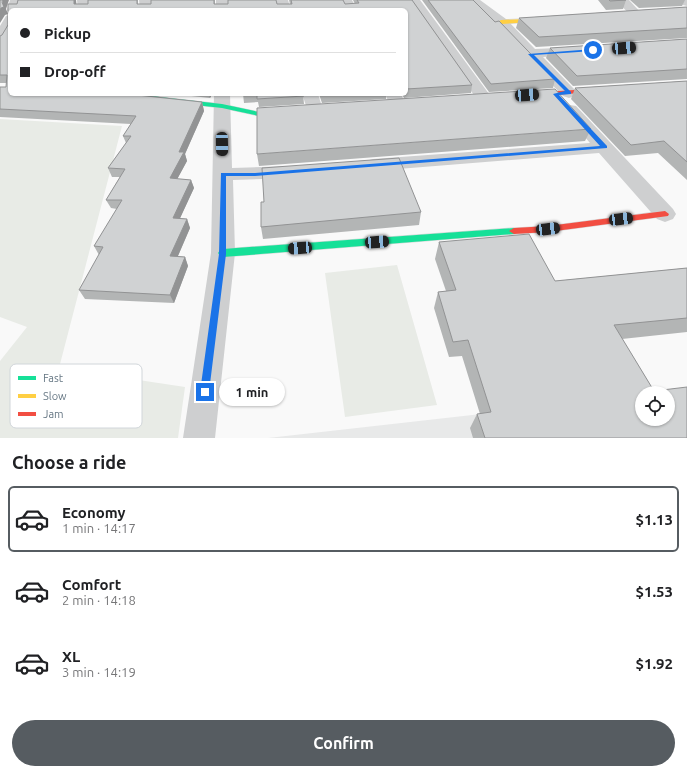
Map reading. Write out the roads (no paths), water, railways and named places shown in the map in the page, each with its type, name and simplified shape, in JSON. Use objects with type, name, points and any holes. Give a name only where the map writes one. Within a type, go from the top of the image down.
[{"type":"street","points":[[414,0],[484,98]]},
{"type":"street","points":[[473,0],[501,22],[530,54],[605,147],[665,214]]},
{"type":"street","points":[[622,0],[640,14]]},
{"type":"street","points":[[621,15],[640,14]]},
{"type":"street","points":[[501,22],[561,19]]},
{"type":"street","points":[[0,38],[8,23]]},
{"type":"street","points":[[530,54],[593,50]]},
{"type":"street","points":[[524,96],[616,90]]},
{"type":"street","points":[[161,96],[222,100],[259,114],[311,111],[310,96]]},
{"type":"street","points":[[199,438],[223,254],[222,100]]},
{"type":"street","points":[[358,166],[605,147]]},
{"type":"street","points":[[223,174],[255,174],[310,170]]},
{"type":"street","points":[[223,254],[548,229],[665,214]]}]
